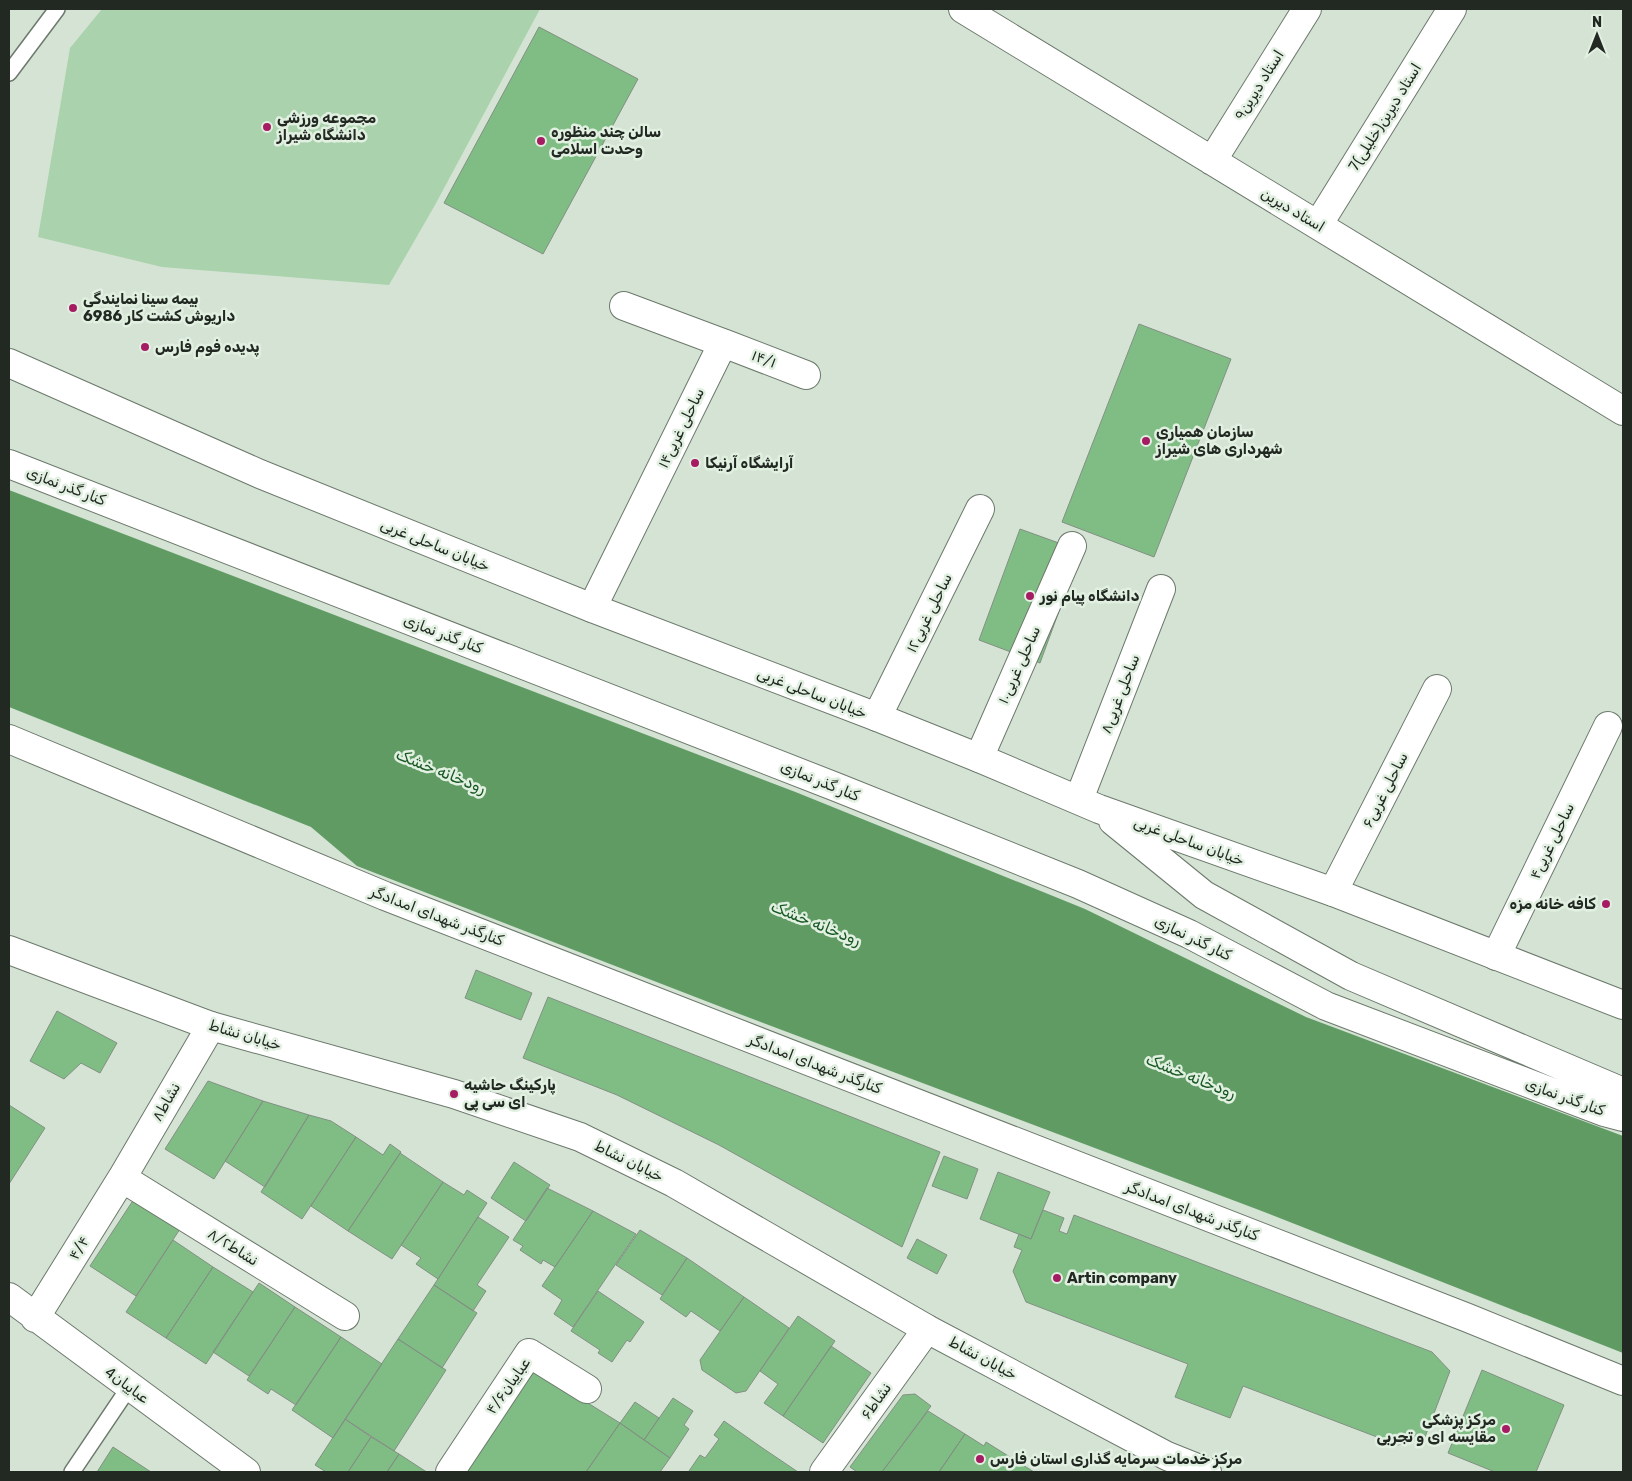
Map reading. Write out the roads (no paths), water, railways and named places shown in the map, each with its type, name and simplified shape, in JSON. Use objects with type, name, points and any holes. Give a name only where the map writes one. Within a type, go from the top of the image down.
[{"type":"main road","name":"استاد دیرین","points":[[963,9],[1623,411]]},
{"type":"main road","name":"استاد دیرین۹","points":[[1212,161],[1307,9]]},
{"type":"main road","name":"7استاد دیرین(خلیلی)","points":[[1318,225],[1452,9]]},
{"type":"main road","points":[[624,306],[723,344]]},
{"type":"main road","name":"۱۴/۱","points":[[723,344],[806,375]]},
{"type":"main road","name":"ساحلی غربی۱۴","points":[[592,608],[723,344]]},
{"type":"main road","name":"خیابان ساحلی غربی","points":[[9,362],[260,474],[592,608],[877,717],[1089,804],[1333,892],[1623,1005]]},
{"type":"main road","name":"کنار گذر نمازی","points":[[9,464],[836,787],[1078,884],[1189,934],[1326,1006],[1604,1112],[1623,1117]]},
{"type":"main road","name":"ساحلی غربی۱۲","points":[[877,717],[980,509]]},
{"type":"main road","name":"ساحلی غربی۱۰","points":[[979,758],[1072,546]]},
{"type":"main road","name":"ساحلی غربی۸","points":[[1089,804],[1161,588]]},
{"type":"main road","name":"ساحلی غربی۶","points":[[1333,892],[1437,689]]},
{"type":"main road","name":"ساحلی غربی۴","points":[[1496,956],[1608,726]]},
{"type":"main road","name":"کنارگذر شهدای امدادگر","points":[[9,739],[385,896],[1450,1311],[1623,1381]]},
{"type":"main road","points":[[1089,804],[1204,894],[1351,976],[1623,1092]]},
{"type":"main road","name":"خیابان نشاط","points":[[9,950],[211,1026],[454,1094],[580,1137],[674,1184],[1163,1464],[1207,1472]]},
{"type":"main road","name":"نشاط۸","points":[[122,1178],[211,1026]]},
{"type":"main road","name":"نشاط۸/۲","points":[[122,1178],[345,1316]]},
{"type":"main road","name":"۴/۴","points":[[35,1318],[122,1178]]},
{"type":"main road","name":"عباییان4","points":[[9,1297],[246,1472]]},
{"type":"main road","name":"نشاط۶","points":[[824,1472],[927,1329]]},
{"type":"main road","name":"عباییان۴/۶","points":[[450,1472],[529,1353],[587,1389]]},
{"type":"lane","points":[[9,72],[57,9]]},
{"type":"lane","points":[[72,1472],[130,1386]]},
{"type":"water","name":"رودخانه خشک","points":[[9,490],[798,793],[1085,909],[1306,1017],[1623,1136],[1623,1353],[1259,1210],[729,1010],[357,866],[311,827],[9,707]]},
{"type":"place","name":"مجموعه ورزشی دانشگاه شیراز","points":[[267,127]]},
{"type":"place","name":"سالن چند منظوره وحدت اسلامی","points":[[541,141]]},
{"type":"place","name":"بیمه سینا نمایندگی 6986 داریوش کشت کار","points":[[73,308]]},
{"type":"place","name":"پدیده فوم فارس","points":[[145,347]]},
{"type":"place","name":"سازمان همیاری شهرداری های شیراز","points":[[1146,441]]},
{"type":"place","name":"آرایشگاه آرنیکا","points":[[695,463]]},
{"type":"place","name":"دانشگاه پیام نور","points":[[1030,596]]},
{"type":"place","name":"کافه خانه مزه","points":[[1606,904]]},
{"type":"place","name":"پارکینگ حاشیه ای سی پی","points":[[454,1094]]},
{"type":"place","name":"Artin company","points":[[1057,1278]]},
{"type":"place","name":"مرکز پزشکی مقایسه ای و تجربی","points":[[1506,1429]]},
{"type":"place","name":"مرکز خدمات سرمایه گذاری استان فارس","points":[[980,1459]]}]
